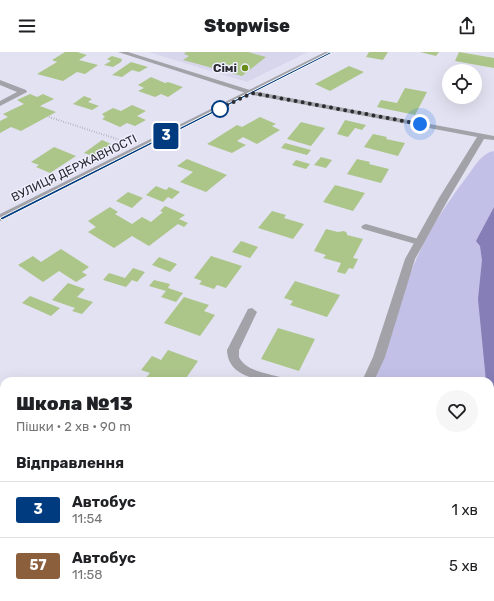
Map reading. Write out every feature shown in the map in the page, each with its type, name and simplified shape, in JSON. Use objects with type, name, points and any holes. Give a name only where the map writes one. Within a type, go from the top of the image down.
[{"type":"street","points":[[121,52],[252,93],[494,138]]},
{"type":"street","name":"ВУЛИЦЯ ДЕРЖАВНОСТІ","points":[[0,218],[252,93],[330,52]]},
{"type":"street","points":[[0,82],[23,92],[0,104]]},
{"type":"street","points":[[370,377],[379,357],[410,259],[482,136]]},
{"type":"street","points":[[366,227],[419,242]]},
{"type":"street","points":[[252,312],[233,350],[232,356],[234,363],[241,368],[267,377]]},
{"type":"path","points":[[49,117],[121,141]]},
{"type":"shaded area","points":[[148,52],[308,52],[247,82]]},
{"type":"shaded area","points":[[494,151],[494,207],[486,223],[494,233],[494,377],[376,377],[389,343],[409,277],[420,251],[449,201],[475,166],[489,152]]},
{"type":"shaded area","points":[[494,207],[494,377],[486,377],[478,299],[482,260],[480,246],[476,241]]},
{"type":"building","points":[[65,52],[77,52],[87,55],[79,60],[98,65],[85,74],[77,72],[63,81],[37,74],[57,62],[52,60]]},
{"type":"building","points":[[186,52],[248,52],[266,57],[242,76],[183,60],[189,56],[184,54]]},
{"type":"building","points":[[369,52],[388,52],[383,60],[366,57]]},
{"type":"building","points":[[420,52],[439,52],[436,56]]},
{"type":"building","points":[[459,52],[494,58],[494,68],[482,66],[482,64],[455,61]]},
{"type":"building","points":[[112,56],[122,59],[121,62],[113,67],[104,65],[111,61],[107,59]]},
{"type":"building","points":[[131,62],[148,67],[139,72],[132,70],[122,77],[112,75]]},
{"type":"building","points":[[349,66],[364,72],[330,91],[315,84]]},
{"type":"building","points":[[151,77],[165,83],[168,82],[183,87],[168,97],[161,94],[155,97],[138,91],[144,88],[138,85]]},
{"type":"building","points":[[405,88],[427,92],[415,115],[377,107],[381,100],[397,103]]},
{"type":"building","points":[[30,94],[37,97],[43,94],[54,99],[40,106],[56,112],[21,131],[11,127],[0,133],[0,121],[8,117],[3,114],[24,104],[17,100]]},
{"type":"building","points":[[84,96],[92,99],[88,102],[99,106],[92,110],[73,104]]},
{"type":"building","points":[[132,105],[146,111],[137,116],[146,120],[135,126],[127,123],[120,127],[102,119],[105,117],[102,114],[113,108],[121,111]]},
{"type":"building","points":[[260,117],[276,124],[272,126],[280,130],[257,144],[243,137],[237,141],[246,145],[232,153],[207,144],[237,125],[242,127]]},
{"type":"building","points":[[345,120],[366,125],[362,130],[355,128],[348,137],[337,134]]},
{"type":"building","points":[[301,122],[325,128],[311,146],[287,139]]},
{"type":"building","points":[[373,134],[387,137],[386,139],[405,143],[398,156],[364,147]]},
{"type":"building","points":[[102,140],[111,144],[93,156],[84,153]]},
{"type":"building","points":[[285,143],[311,150],[307,155],[281,148]]},
{"type":"building","points":[[54,147],[76,156],[50,173],[36,167],[39,165],[31,162]]},
{"type":"building","points":[[321,157],[332,160],[326,168],[314,165]]},
{"type":"building","points":[[187,159],[227,175],[206,192],[180,182],[193,172],[177,166]]},
{"type":"building","points":[[357,159],[389,169],[381,183],[347,174]]},
{"type":"building","points":[[296,160],[310,164],[306,169],[292,165]]},
{"type":"building","points":[[335,185],[365,193],[353,211],[323,202]]},
{"type":"building","points":[[156,186],[166,190],[169,187],[180,192],[172,199],[168,197],[163,202],[146,195]]},
{"type":"building","points":[[128,192],[143,198],[132,208],[116,201]]},
{"type":"building","points":[[165,206],[185,215],[179,219],[188,223],[184,227],[178,224],[149,246],[132,236],[114,248],[88,232],[96,227],[88,221],[110,207],[118,212],[115,214],[132,224],[142,217],[151,222],[163,212],[160,211]]},
{"type":"building","points":[[272,211],[286,215],[284,218],[304,224],[293,239],[258,228]]},
{"type":"building","points":[[326,229],[338,232],[344,231],[347,235],[363,239],[353,258],[358,259],[353,269],[349,268],[345,274],[337,272],[341,263],[323,258],[326,255],[314,251]]},
{"type":"building","points":[[241,241],[258,247],[250,258],[232,252]]},
{"type":"building","points":[[61,249],[89,267],[82,272],[87,275],[76,282],[59,271],[43,282],[18,265],[33,256],[41,262]]},
{"type":"building","points":[[211,256],[242,266],[226,288],[217,285],[214,289],[199,284],[202,281],[194,278]]},
{"type":"building","points":[[159,257],[177,264],[170,272],[152,265]]},
{"type":"building","points":[[133,268],[145,272],[137,282],[132,280],[126,287],[103,280],[109,273],[125,278]]},
{"type":"building","points":[[154,280],[170,284],[168,288],[183,293],[176,302],[161,297],[166,291],[149,286]]},
{"type":"building","points":[[295,281],[340,295],[327,317],[290,305],[293,301],[284,298]]},
{"type":"building","points":[[68,283],[85,289],[77,297],[93,302],[82,314],[72,311],[75,308],[52,300]]},
{"type":"building","points":[[30,296],[60,308],[51,316],[22,303]]},
{"type":"building","points":[[184,297],[209,305],[204,311],[215,315],[200,336],[164,323]]},
{"type":"building","points":[[278,328],[315,339],[299,371],[261,359]]},
{"type":"building","points":[[168,350],[198,361],[187,377],[147,377],[150,373],[141,370],[152,356],[161,360]]},
{"type":"bus line","name":"3","points":[[0,218],[330,52]]},
{"type":"place","name":"Сімі","points":[[245,68]]},
{"type":"route","points":[[220,109],[217,110],[252,93],[420,124]]}]
